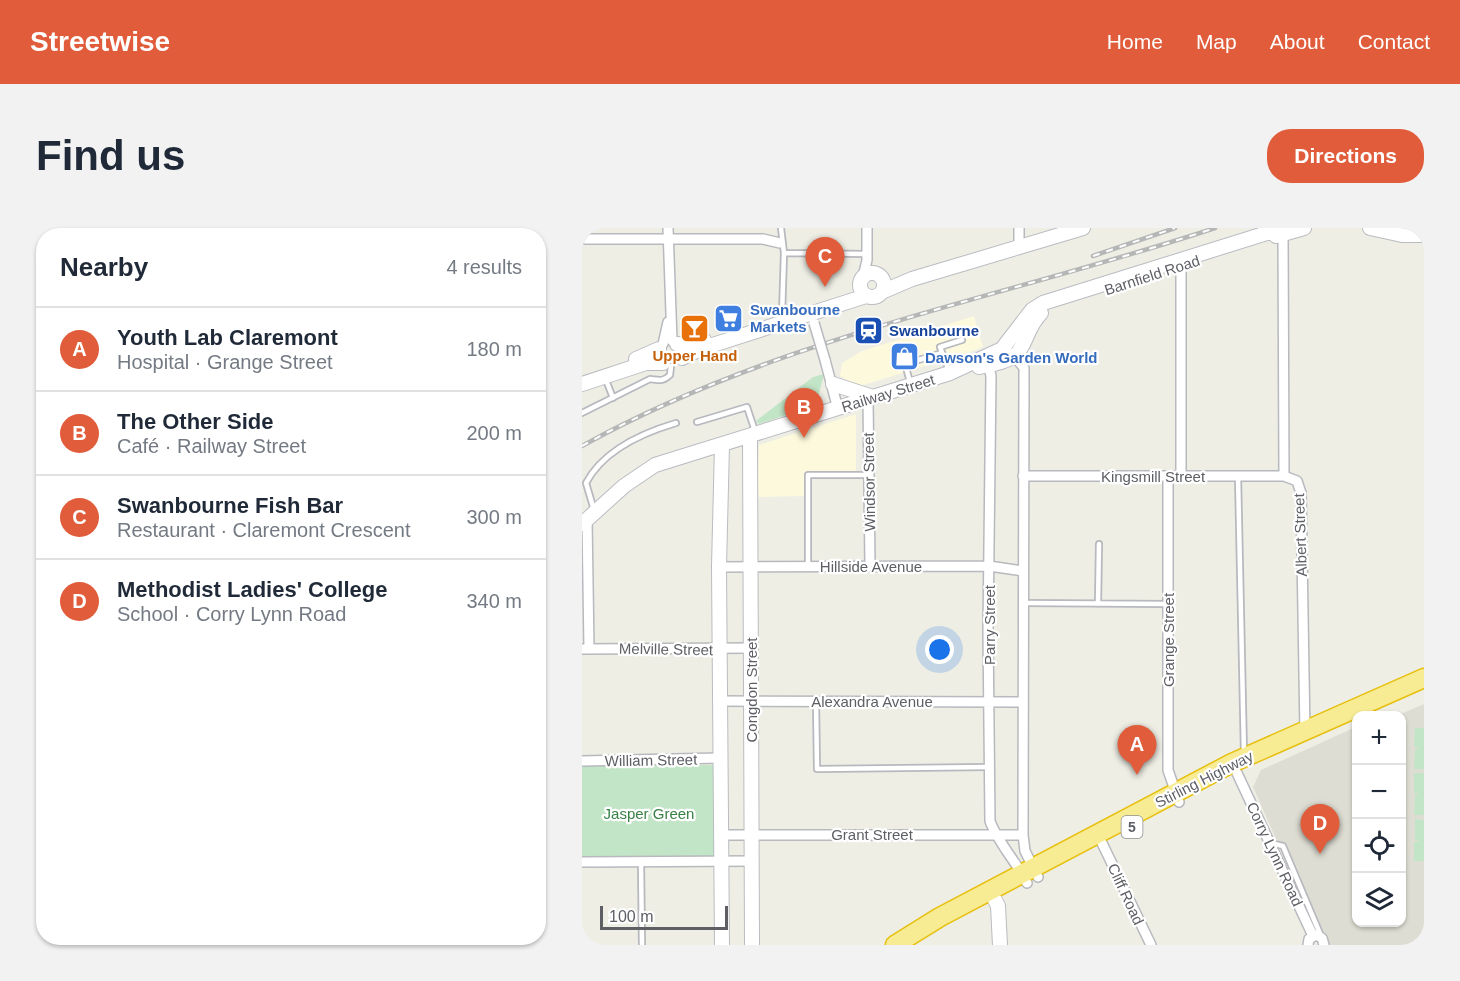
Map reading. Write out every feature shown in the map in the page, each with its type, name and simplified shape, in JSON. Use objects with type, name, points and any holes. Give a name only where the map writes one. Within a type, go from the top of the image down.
[{"type":"highway","name":"Stirling Highway","points":[[913,945],[995,900],[1030,875],[1240,765],[1424,678]]},
{"type":"highway","points":[[1374,711],[1424,690]]},
{"type":"highway","name":"Stirling Highway","points":[[1306,733],[1352,719]]},
{"type":"highway","name":"Stirling Highway","points":[[895,945],[940,917],[1102,843],[1177,798]]},
{"type":"street","points":[[668,228],[670,314],[668,345],[658,357],[672,362]]},
{"type":"street","points":[[867,228],[866,275],[878,297],[884,287],[1083,228]]},
{"type":"street","points":[[1019,228],[1019,247]]},
{"type":"street","name":"Barnfield Road","points":[[1002,349],[1032,310],[1043,303],[1283,231],[1304,228]]},
{"type":"street","points":[[1370,228],[1402,235],[1419,234]]},
{"type":"street","points":[[1397,228],[1419,234]]},
{"type":"street","name":"Barnfield Road","points":[[1018,353],[1031,324],[1046,310],[1181,267],[1283,231]]},
{"type":"street","name":"Albert Street","points":[[1283,231],[1284,476],[1298,481],[1301,493],[1306,733]]},
{"type":"street","points":[[582,239],[763,239],[780,243]]},
{"type":"street","points":[[1181,267],[1181,476]]},
{"type":"street","points":[[582,384],[604,374],[646,363],[672,362],[700,349],[812,314],[866,275],[880,276],[884,287]]},
{"type":"street","points":[[582,375],[644,357],[668,345],[689,345],[782,315],[812,314]]},
{"type":"street","points":[[812,314],[842,407]]},
{"type":"street","points":[[668,345],[682,350],[672,362]]},
{"type":"street","points":[[1002,349],[1018,353],[1024,368],[1023,835],[1030,875]]},
{"type":"street","name":"Railway Street","points":[[988,361],[1002,349]]},
{"type":"street","name":"Railway Street","points":[[588,518],[624,486],[651,470],[659,471],[714,453],[722,446],[753,435],[1018,353]]},
{"type":"street","name":"Parry Street","points":[[988,361],[991,376],[990,821],[995,835],[1030,875]]},
{"type":"street","points":[[833,384],[870,398]]},
{"type":"street","name":"Windsor Street","points":[[870,398],[870,566]]},
{"type":"street","name":"Congdon Street","points":[[752,945],[750,567],[753,435]]},
{"type":"street","name":"Congdon Street","points":[[722,446],[719,567],[722,945]]},
{"type":"street","name":"Kingsmill Street","points":[[1023,476],[1284,476]]},
{"type":"street","name":"Grange Street","points":[[1168,476],[1168,770],[1177,798]]},
{"type":"street","points":[[585,649],[588,518]]},
{"type":"street","name":"Hillside Avenue","points":[[719,567],[989,566],[1023,571]]},
{"type":"street","name":"Melville Street","points":[[585,649],[720,650],[751,648]]},
{"type":"street","name":"Alexandra Avenue","points":[[720,701],[1023,702]]},
{"type":"street","name":"William Street","points":[[582,761],[720,758]]},
{"type":"street","name":"Corry Lynn Road","points":[[1240,765],[1270,843],[1320,940]]},
{"type":"street","name":"Grant Street","points":[[721,835],[1023,835]]},
{"type":"street","name":"Cliff Road","points":[[1102,843],[1150,945]]},
{"type":"street","points":[[582,862],[751,861]]},
{"type":"street","points":[[995,900],[998,906],[1000,945]]},
{"type":"street","points":[[1308,945],[1309,939],[1320,940]]},
{"type":"lane","points":[[781,228],[782,315]]},
{"type":"lane","points":[[783,253],[866,275]]},
{"type":"lane","points":[[950,373],[940,347],[962,340]]},
{"type":"lane","points":[[911,387],[905,364],[942,353]]},
{"type":"lane","points":[[582,413],[650,379],[662,381],[670,375],[672,362]]},
{"type":"lane","points":[[604,374],[613,398]]},
{"type":"lane","points":[[697,422],[747,407],[753,435]]},
{"type":"lane","points":[[588,518],[584,484],[590,476],[636,437],[676,423]]},
{"type":"lane","points":[[808,566],[808,475],[869,475]]},
{"type":"lane","points":[[1238,476],[1240,765]]},
{"type":"lane","points":[[1098,604],[1100,544]]},
{"type":"lane","points":[[1024,603],[1167,604]]},
{"type":"lane","points":[[816,701],[817,769],[990,767]]},
{"type":"lane","points":[[641,862],[642,945]]},
{"type":"shaded area","name":"Dawson's Garden World","points":[[974,316],[983,347],[857,387],[840,376],[842,363],[862,351]]},
{"type":"shaded area","points":[[856,414],[856,472],[806,472],[806,496],[757,497],[759,445]]},
{"type":"shaded area","points":[[1424,704],[1424,945],[1326,945],[1327,935],[1313,922],[1253,787],[1261,770],[1352,729],[1352,927],[1406,927],[1406,712]]},
{"type":"green space","points":[[824,374],[816,405],[759,424],[756,421],[813,377]]},
{"type":"green space","points":[[1415,728],[1424,728],[1424,769],[1414,769],[1415,750],[1419,749],[1414,747]]},
{"type":"green space","name":"Jasper Green","points":[[715,765],[716,859],[582,860],[582,766]]},
{"type":"green space","points":[[1414,773],[1424,773],[1424,815],[1414,815],[1415,796],[1419,793],[1414,793]]},
{"type":"green space","points":[[1415,819],[1424,820],[1424,861],[1414,861],[1414,842],[1419,841],[1415,839]]},
{"type":"railway","points":[[1093,256],[1175,228]]},
{"type":"railway","points":[[582,446],[657,408],[734,376],[813,348],[892,322],[1215,228]]},
{"type":"place","name":"Swanbourne Fish Bar","points":[[825,287]]},
{"type":"place","name":"Swanbourne Markets","points":[[729,318]]},
{"type":"place","name":"Upper Hand","points":[[695,328]]},
{"type":"place","name":"Swanbourne","points":[[868,330]]},
{"type":"place","name":"Dawson's Garden World","points":[[904,357]]},
{"type":"place","name":"The Other Side","points":[[804,438]]},
{"type":"place","name":"Youth Lab Claremont","points":[[1137,775]]},
{"type":"place","name":"Methodist Ladies' College","points":[[1320,854]]}]
